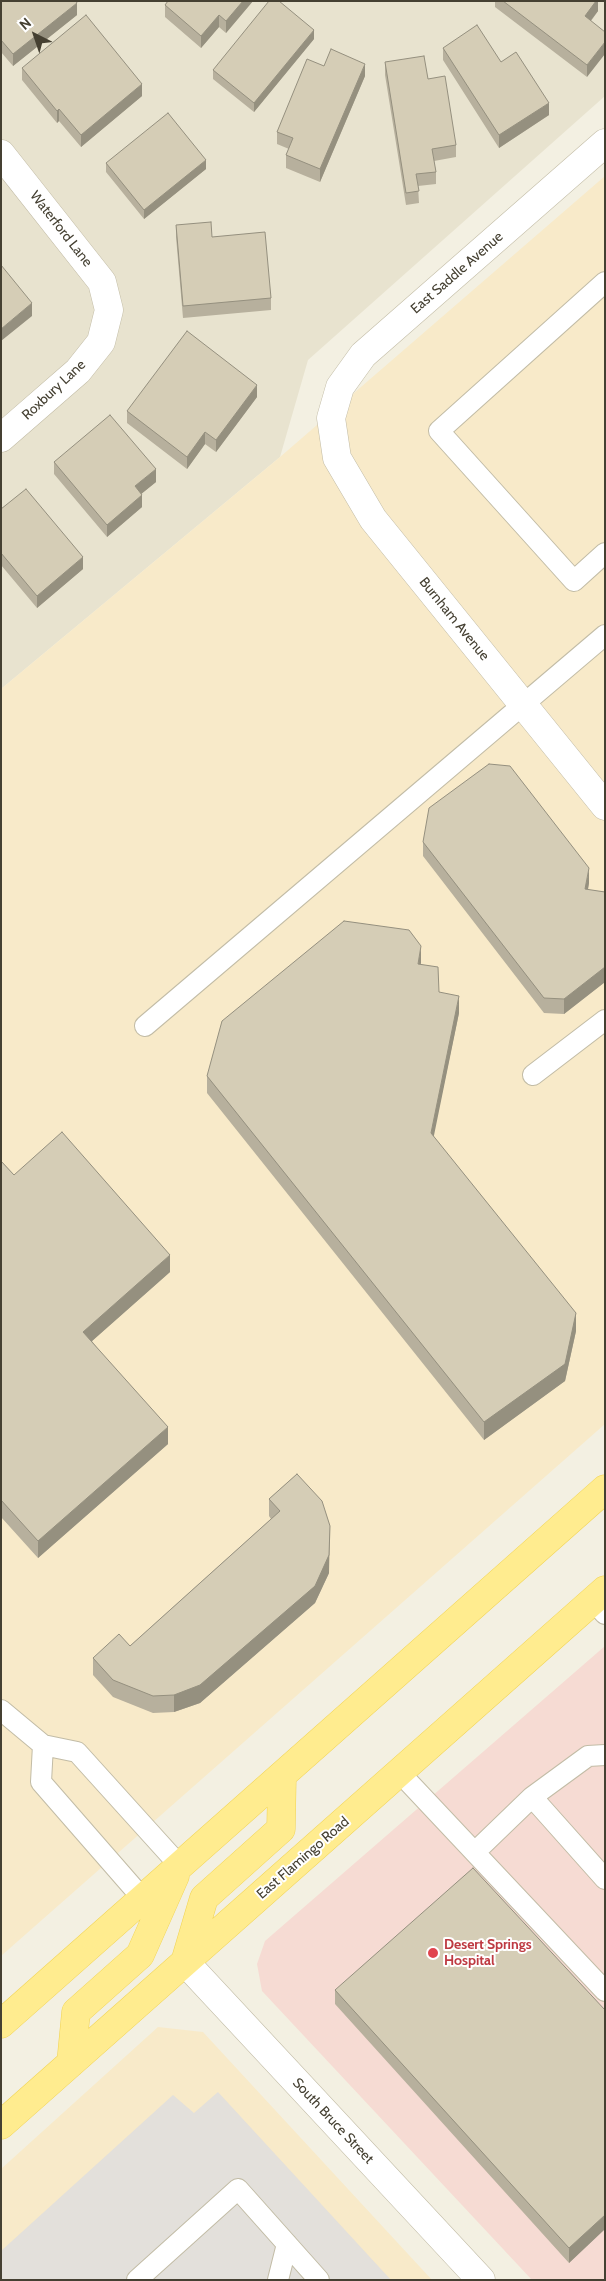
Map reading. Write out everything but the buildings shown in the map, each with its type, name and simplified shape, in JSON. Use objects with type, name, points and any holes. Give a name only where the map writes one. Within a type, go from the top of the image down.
[{"type":"main road","points":[[1,2024],[605,1489]]},
{"type":"main road","name":"East Flamingo Road","points":[[1,2125],[400,1773],[601,1602]]},
{"type":"main road","points":[[185,1962],[204,1898],[280,1829],[282,1777]]},
{"type":"main road","points":[[71,2063],[76,2012],[140,1955],[180,1866]]},
{"type":"street","name":"East Saddle Avenue","points":[[331,418],[340,387],[363,355],[605,143]]},
{"type":"street","name":"Waterford Lane","points":[[1,154],[102,282],[109,310]]},
{"type":"street","name":"Roxbury Lane","points":[[1,438],[78,371],[101,342],[109,310]]},
{"type":"street","name":"Burnham Avenue","points":[[331,418],[337,458],[374,519],[605,806]]},
{"type":"street","name":"South Bruce Street","points":[[185,1962],[481,2280]]},
{"type":"lane","points":[[605,282],[439,431],[574,581],[605,553]]},
{"type":"lane","points":[[145,1026],[524,705],[605,634]]},
{"type":"lane","points":[[533,1075],[605,1020]]},
{"type":"lane","points":[[1,1710],[43,1745],[77,1752],[180,1866]]},
{"type":"lane","points":[[43,1745],[41,1782],[143,1899]]},
{"type":"lane","points":[[475,1852],[532,1797],[588,1756],[605,1755]]},
{"type":"lane","points":[[400,1773],[605,1991]]},
{"type":"lane","points":[[532,1797],[605,1879]]},
{"type":"lane","points":[[137,2280],[238,2189],[319,2280]]},
{"type":"lane","points":[[278,2280],[287,2244]]},
{"type":"shaded area","points":[[1,1],[605,1],[605,96],[308,360],[280,457],[1,689]]},
{"type":"shaded area","points":[[605,176],[605,1424],[1,1956],[1,689],[280,457]]},
{"type":"shaded area","name":"Desert Springs Hospital","points":[[605,1646],[605,2280],[532,2280],[262,1991],[257,1964],[265,1941]]},
{"type":"shaded area","points":[[158,2027],[203,2032],[432,2280],[1,2280],[1,2169]]},
{"type":"shaded area","points":[[218,2092],[391,2280],[1,2280],[1,2251],[173,2095],[194,2113]]},
{"type":"place","name":"Desert Springs Hospital","points":[[433,1953]]}]
